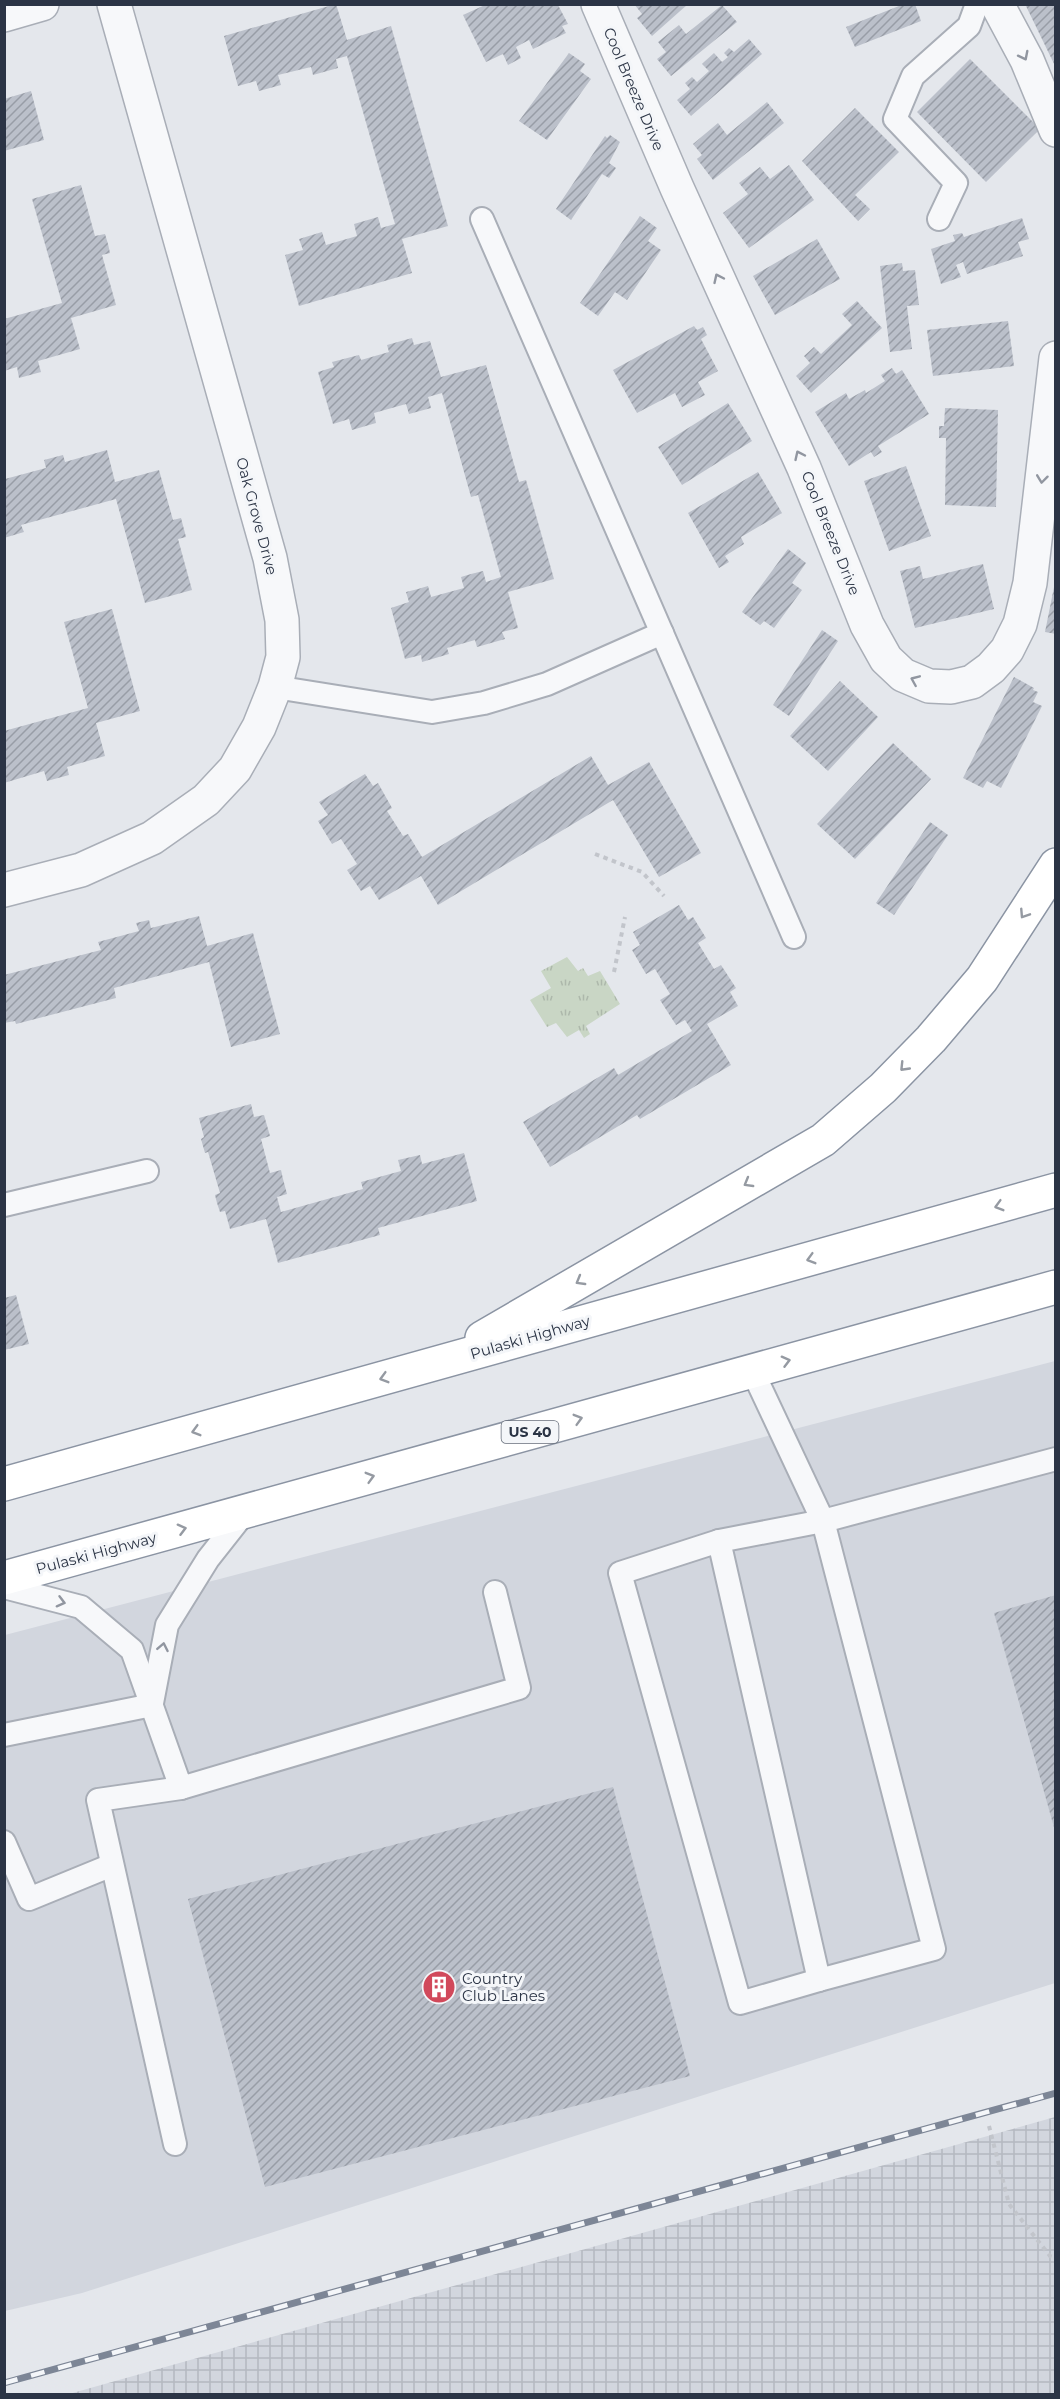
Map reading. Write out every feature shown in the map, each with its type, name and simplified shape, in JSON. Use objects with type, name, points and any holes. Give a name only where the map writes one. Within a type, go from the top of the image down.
[{"type":"highway","points":[[440,1362],[823,1140],[883,1088],[931,1040],[982,978],[1056,865]]},
{"type":"highway","name":"Pulaski Highway","points":[[4,1484],[1056,1190]]},
{"type":"highway","name":"Pulaski Highway","points":[[4,1578],[1056,1287]]},
{"type":"street","points":[[4,15],[42,4]]},
{"type":"street","name":"Oak Grove Drive","points":[[4,890],[91,865],[152,838],[206,800],[235,769],[259,727],[275,687],[283,657],[282,620],[270,558],[114,4]]},
{"type":"street","name":"Cool Breeze Drive","points":[[598,4],[677,188],[804,468],[867,625],[886,659],[903,675],[929,686],[951,687],[972,682],[991,668],[1007,650],[1020,624],[1030,584],[1056,358]]},
{"type":"street","points":[[997,4],[1027,60],[1056,130]]},
{"type":"lane","points":[[939,219],[956,183],[895,119],[913,76],[969,27],[977,4]]},
{"type":"lane","points":[[482,219],[794,937]]},
{"type":"lane","points":[[275,687],[432,712],[484,703],[547,684],[662,633]]},
{"type":"lane","points":[[4,1205],[147,1171]]},
{"type":"lane","points":[[752,1370],[823,1521],[934,1948],[740,2002],[620,1573],[719,1541],[823,1521],[1056,1459]]},
{"type":"lane","points":[[152,1705],[167,1625],[208,1559],[245,1512]]},
{"type":"lane","points":[[719,1541],[819,1980]]},
{"type":"lane","points":[[4,1587],[81,1607],[132,1650],[181,1788]]},
{"type":"lane","points":[[175,2144],[98,1800],[181,1788],[519,1688],[495,1592]]},
{"type":"lane","points":[[4,1735],[152,1705]]},
{"type":"lane","points":[[4,1842],[29,1899],[112,1865]]},
{"type":"path","points":[[595,854],[642,872],[664,896]]},
{"type":"path","points":[[614,972],[626,917]]},
{"type":"path","points":[[989,2126],[1009,2204],[1050,2256],[1056,2258]]},
{"type":"shaded area","points":[[1055,1361],[1055,1983],[82,2293],[5,2311],[5,1635]]},
{"type":"shaded area","points":[[1055,2117],[1055,2394],[69,2394]]},
{"type":"green space","points":[[567,957],[578,971],[583,968],[588,976],[600,971],[620,1004],[586,1026],[590,1034],[584,1038],[579,1030],[567,1037],[556,1023],[547,1027],[530,1000],[551,988],[541,971]]},
{"type":"building","points":[[336,4],[347,40],[391,26],[448,226],[402,239],[412,273],[299,306],[285,255],[303,250],[299,239],[322,232],[326,245],[357,236],[354,224],[378,217],[381,228],[395,224],[347,56],[336,59],[338,68],[313,75],[311,67],[278,75],[281,85],[259,91],[256,81],[238,86],[224,36]]},
{"type":"building","points":[[634,4],[688,4],[652,36],[637,18],[642,14]]},
{"type":"building","points":[[904,4],[915,4],[921,21],[855,47],[846,27]]},
{"type":"building","points":[[1025,4],[1056,4],[1056,68]]},
{"type":"building","points":[[485,5],[558,5],[568,24],[562,26],[566,33],[533,49],[529,40],[516,47],[521,58],[508,65],[503,54],[486,62],[463,15]]},
{"type":"building","points":[[722,5],[737,22],[671,76],[657,59],[666,52],[658,42],[679,25],[686,34]]},
{"type":"building","points":[[749,39],[762,54],[691,116],[677,100],[690,89],[685,83],[692,77],[697,82],[709,71],[702,64],[714,53],[722,62],[728,57],[724,53],[729,48],[734,52]]},
{"type":"building","points":[[569,53],[585,64],[580,71],[591,79],[547,140],[519,121]]},
{"type":"building","points":[[970,59],[1040,129],[986,182],[917,112]]},
{"type":"building","points":[[31,91],[44,140],[4,151],[4,99]]},
{"type":"building","points":[[767,102],[784,123],[713,180],[697,159],[702,155],[693,144],[718,123],[727,135]]},
{"type":"building","points":[[855,108],[899,152],[855,195],[870,209],[858,221],[802,161]]},
{"type":"building","points":[[610,135],[620,142],[609,163],[616,168],[609,178],[602,174],[571,220],[556,209],[605,136],[607,138]]},
{"type":"building","points":[[789,165],[814,200],[749,248],[723,213],[748,194],[739,183],[760,167],[770,179]]},
{"type":"building","points":[[81,185],[95,236],[105,234],[108,244],[110,253],[102,255],[116,305],[71,318],[80,349],[38,361],[41,372],[19,378],[17,367],[4,371],[4,319],[62,303],[32,199]]},
{"type":"building","points":[[640,216],[657,228],[648,241],[661,250],[627,300],[615,292],[598,316],[580,303]]},
{"type":"building","points":[[1022,218],[1029,239],[1018,242],[1023,256],[967,274],[963,262],[956,265],[961,277],[941,284],[931,249],[955,241],[953,235],[962,233],[964,237]]},
{"type":"building","points":[[817,239],[840,279],[775,315],[753,276]]},
{"type":"building","points":[[902,263],[903,271],[915,270],[919,305],[907,306],[912,349],[890,352],[880,266]]},
{"type":"building","points":[[857,301],[882,328],[811,393],[796,376],[810,363],[804,356],[814,347],[821,354],[852,325],[842,314]]},
{"type":"building","points":[[1008,321],[1014,366],[933,376],[927,330]]},
{"type":"building","points":[[694,326],[697,330],[703,327],[707,335],[701,339],[718,371],[698,382],[705,395],[682,407],[675,393],[637,413],[613,370]]},
{"type":"building","points":[[412,338],[414,345],[430,341],[441,377],[486,365],[519,482],[526,480],[554,579],[508,592],[518,628],[502,632],[505,639],[477,647],[475,640],[447,648],[449,654],[422,662],[421,655],[405,659],[391,608],[409,602],[406,592],[428,586],[431,597],[464,588],[461,577],[471,574],[483,571],[486,582],[501,577],[478,495],[471,497],[442,393],[428,397],[431,408],[409,414],[406,404],[374,413],[376,423],[352,430],[349,419],[333,424],[318,372],[334,367],[332,362],[359,355],[361,360],[389,352],[387,345]]},
{"type":"building","points":[[892,368],[896,374],[902,370],[929,414],[878,446],[882,452],[874,457],[871,452],[849,466],[815,412],[846,393],[849,399],[865,390],[866,393],[885,381],[881,375]]},
{"type":"building","points":[[728,403],[752,441],[682,485],[658,447]]},
{"type":"building","points":[[945,408],[998,410],[996,507],[945,505],[946,438],[939,438],[939,426],[944,426]]},
{"type":"building","points":[[107,450],[115,482],[159,470],[173,520],[181,518],[186,537],[178,539],[192,590],[145,603],[116,499],[21,525],[24,532],[4,538],[5,479],[46,468],[44,460],[63,455],[65,462]]},
{"type":"building","points":[[906,466],[931,536],[889,551],[864,481]]},
{"type":"building","points":[[758,472],[782,513],[741,537],[744,544],[725,556],[729,562],[719,568],[688,513]]},
{"type":"building","points":[[788,549],[806,563],[792,583],[802,590],[774,628],[764,621],[760,625],[742,612]]},
{"type":"building","points":[[983,564],[994,609],[915,628],[900,571],[920,566],[923,579]]},
{"type":"building","points":[[1054,587],[1056,587],[1056,634],[1045,632]]},
{"type":"building","points":[[112,609],[140,711],[96,723],[105,756],[67,767],[69,775],[47,781],[44,771],[4,783],[4,731],[88,708],[64,622]]},
{"type":"building","points":[[822,630],[838,641],[789,716],[773,705]]},
{"type":"building","points":[[1014,677],[1038,692],[1033,702],[1042,706],[1001,788],[987,781],[983,788],[963,778]]},
{"type":"building","points":[[840,681],[878,717],[828,771],[790,736]]},
{"type":"building","points":[[893,743],[931,779],[855,859],[817,824]]},
{"type":"building","points":[[591,756],[608,785],[649,762],[701,853],[659,877],[613,800],[438,905],[421,876],[379,900],[370,886],[361,891],[347,870],[357,864],[341,839],[332,844],[318,821],[328,815],[319,802],[365,774],[373,786],[378,783],[392,808],[387,811],[403,836],[408,834],[422,857]]},
{"type":"building","points":[[930,822],[948,835],[894,915],[876,903]]},
{"type":"building","points":[[679,905],[688,920],[693,917],[706,938],[698,943],[714,969],[721,965],[736,988],[730,992],[738,1006],[707,1024],[731,1065],[640,1119],[637,1115],[550,1167],[523,1122],[614,1068],[618,1075],[692,1031],[685,1020],[676,1025],[660,1000],[670,994],[655,969],[646,974],[632,950],[640,945],[633,932]]},
{"type":"building","points":[[199,916],[207,946],[253,933],[280,1034],[231,1047],[209,962],[114,988],[116,998],[16,1024],[15,1021],[4,1023],[4,975],[101,950],[98,942],[139,931],[136,923],[149,920],[151,928]]},
{"type":"building","points":[[251,1104],[254,1117],[264,1115],[270,1136],[261,1139],[270,1173],[281,1170],[287,1194],[277,1197],[281,1212],[363,1189],[361,1182],[401,1171],[398,1160],[420,1155],[422,1164],[464,1153],[477,1201],[378,1228],[380,1235],[278,1263],[266,1219],[230,1229],[225,1211],[220,1212],[217,1203],[215,1195],[220,1193],[208,1152],[205,1153],[201,1139],[204,1137],[199,1118]]},
{"type":"building","points":[[16,1295],[29,1344],[4,1350],[4,1298]]},
{"type":"building","points":[[1056,1595],[1056,1831],[1055,1831],[994,1613]]},
{"type":"building","name":"Country Club Lanes","points":[[613,1787],[690,2076],[265,2187],[188,1899]]},
{"type":"railway","points":[[4,2383],[1056,2093]]},
{"type":"place","name":"Country Club Lanes","points":[[439,1987]]}]
